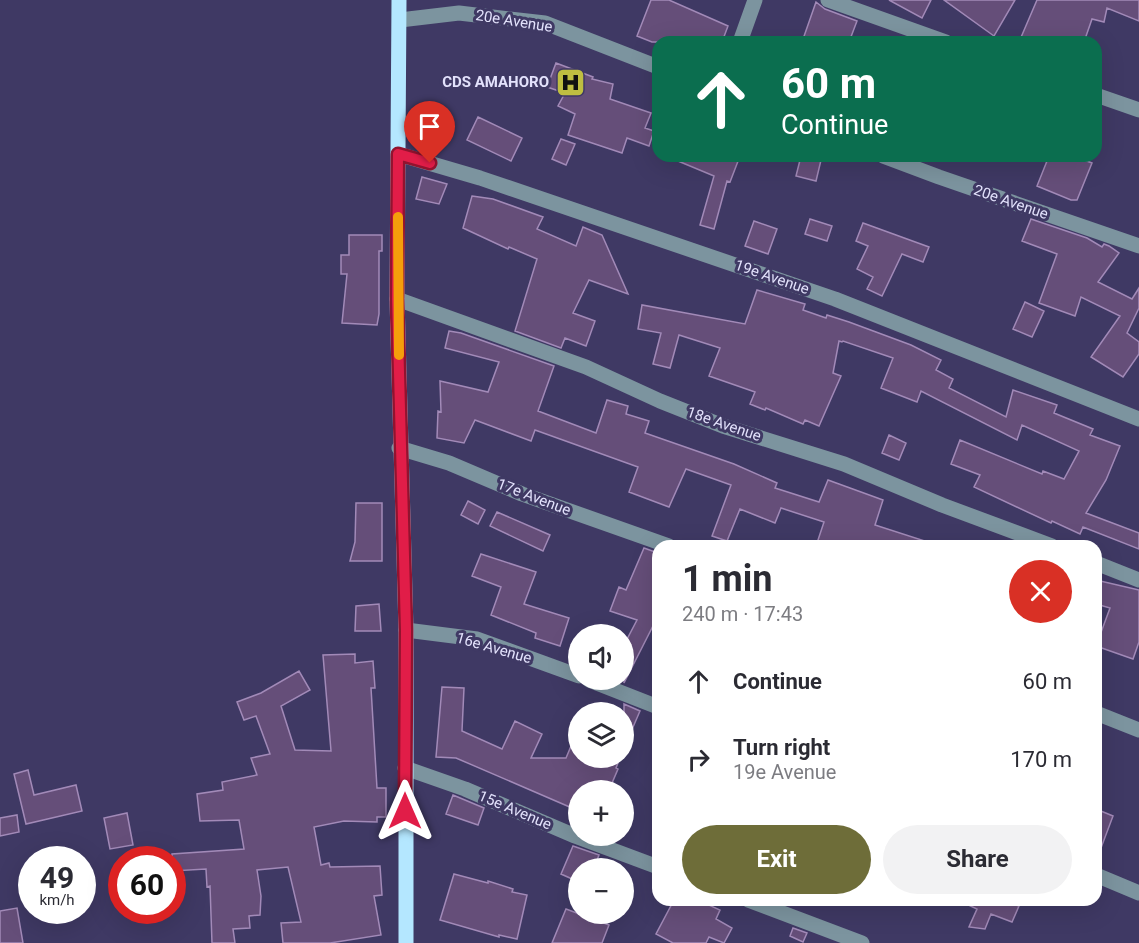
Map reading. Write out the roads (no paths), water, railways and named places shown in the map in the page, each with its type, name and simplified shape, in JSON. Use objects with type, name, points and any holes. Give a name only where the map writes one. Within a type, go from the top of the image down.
[{"type":"main road","points":[[399,0],[397,299],[399,448],[406,630],[405,768],[409,942]]},
{"type":"street","points":[[742,36],[755,0]]},
{"type":"street","points":[[828,0],[929,36]]},
{"type":"street","name":"20e Avenue","points":[[400,20],[459,13],[545,23],[652,65]]},
{"type":"street","points":[[1102,97],[1139,110]]},
{"type":"street","name":"19e Avenue","points":[[398,154],[480,178],[835,299],[1139,419]]},
{"type":"street","name":"20e Avenue","points":[[900,162],[1139,246]]},
{"type":"street","name":"18e Avenue","points":[[397,299],[586,367],[660,401],[723,426],[844,464],[942,505],[1036,540]]},
{"type":"street","name":"17e Avenue","points":[[399,448],[449,464],[522,494],[652,540]]},
{"type":"street","points":[[1102,565],[1139,580]]},
{"type":"street","name":"16e Avenue","points":[[406,630],[477,639],[568,672]]},
{"type":"street","points":[[615,690],[652,705]]},
{"type":"street","points":[[1102,715],[1139,730]]},
{"type":"street","name":"15e Avenue","points":[[405,768],[465,789],[575,836],[652,865]]},
{"type":"street","points":[[1102,878],[1139,893]]},
{"type":"street","points":[[764,906],[862,943]]},
{"type":"place","name":"CDS AMAHORO","points":[[570,82]]}]
